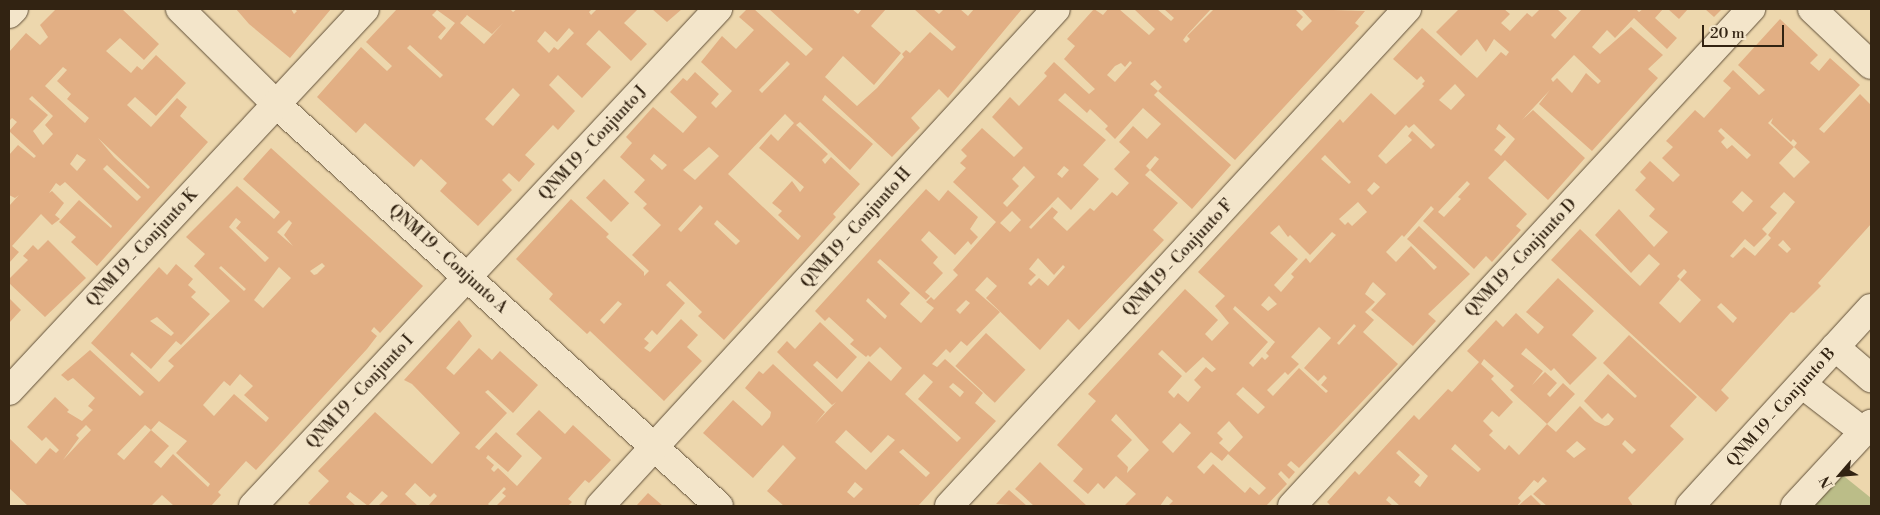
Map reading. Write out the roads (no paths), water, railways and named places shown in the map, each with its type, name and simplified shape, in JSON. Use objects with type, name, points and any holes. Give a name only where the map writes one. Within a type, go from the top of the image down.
[{"type":"street","points":[[9,14],[14,9]]},
{"type":"street","name":"QNM 19 - Conjunto A","points":[[180,9],[276,104],[719,506]]},
{"type":"street","name":"QNM 19 - Conjunto K","points":[[9,391],[365,9]]},
{"type":"street","name":"QNM 19 - Conjunto J","points":[[468,277],[718,9]]},
{"type":"street","name":"QNM 19 - Conjunto H","points":[[600,506],[1056,9]]},
{"type":"street","name":"QNM 19 - Conjunto F","points":[[948,506],[1407,9]]},
{"type":"street","name":"QNM 19 - Conjunto D","points":[[1292,506],[1751,9]]},
{"type":"street","points":[[1812,9],[1871,65]]},
{"type":"street","name":"QNM 19 - Conjunto I","points":[[253,506],[468,277]]},
{"type":"street","name":"QNM 19 - Conjunto B","points":[[1690,506],[1871,308]]},
{"type":"street","points":[[1835,347],[1871,378]]},
{"type":"street","points":[[1795,506],[1867,428],[1802,385]]}]
